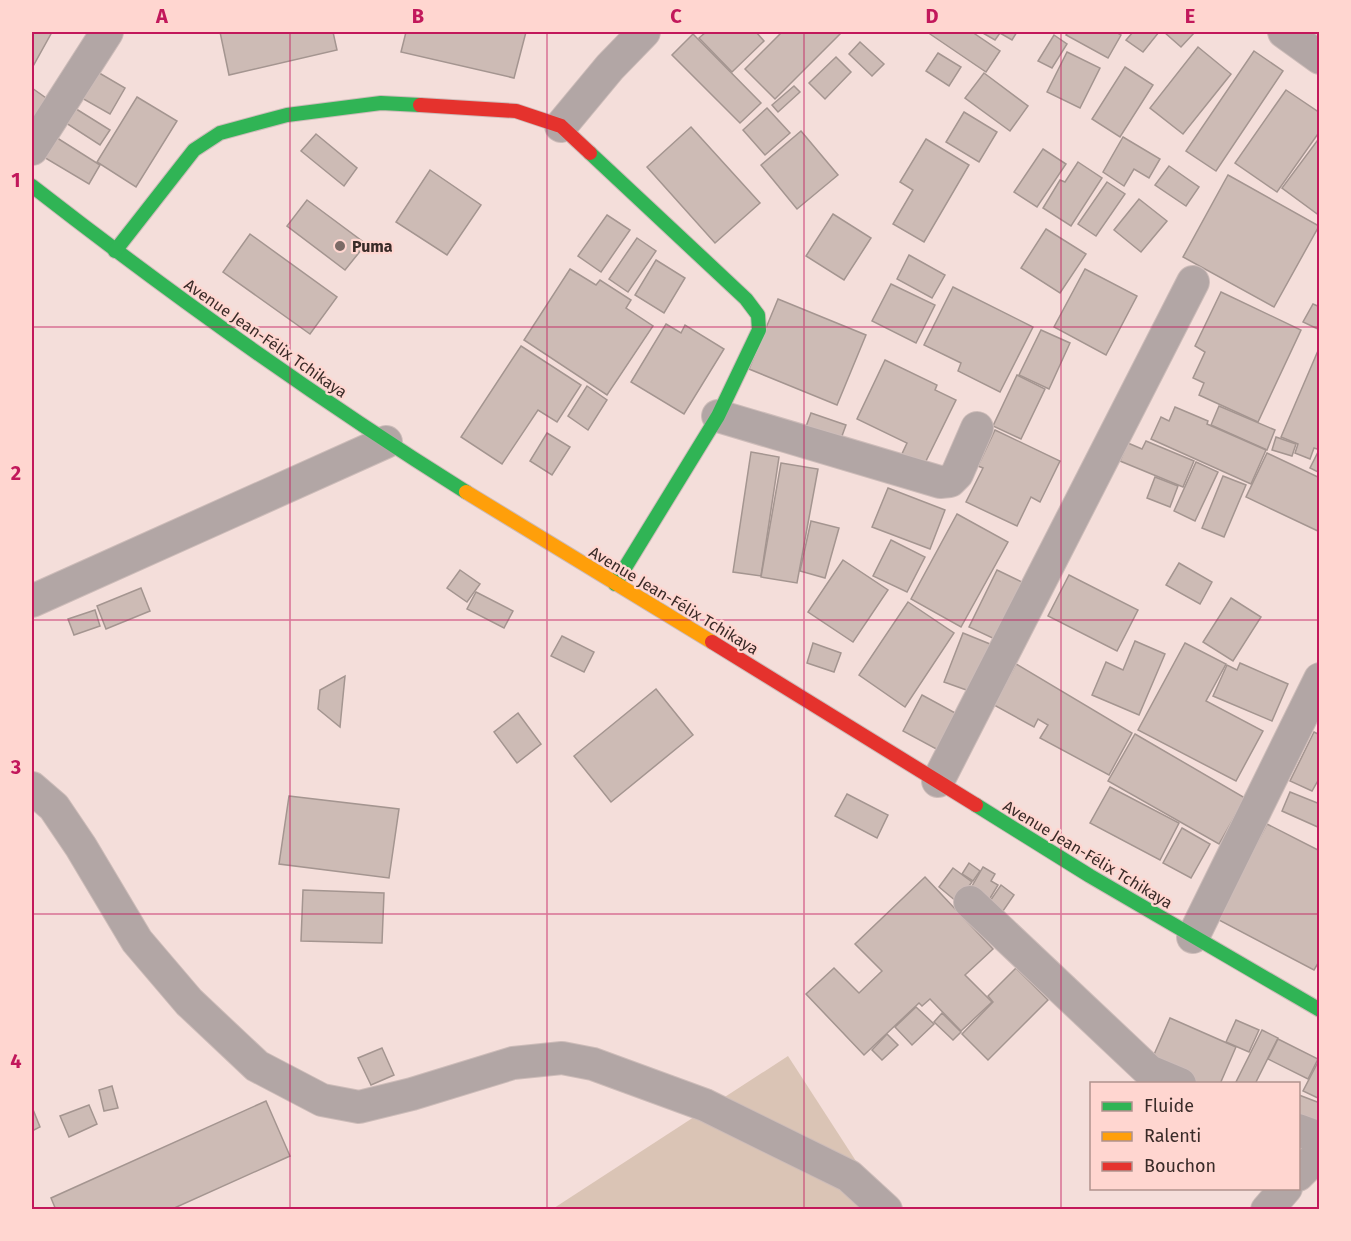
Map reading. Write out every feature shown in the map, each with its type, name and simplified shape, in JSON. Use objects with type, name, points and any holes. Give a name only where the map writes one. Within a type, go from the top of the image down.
[{"type":"street","points":[[32,149],[107,32]]},
{"type":"street","points":[[561,126],[610,67],[644,32]]},
{"type":"street","points":[[1284,32],[1320,58]]},
{"type":"street","points":[[115,251],[194,150],[220,133],[287,115],[381,103],[516,111],[561,126],[746,299],[758,315],[759,330],[718,416],[615,584]]},
{"type":"street","name":"Avenue Jean-Félix Tchikaya","points":[[32,186],[115,251],[257,354],[386,442],[615,584],[825,710],[1090,876],[1320,1010]]},
{"type":"street","points":[[938,781],[1193,282]]},
{"type":"street","points":[[718,416],[940,482],[950,481],[957,474],[977,428]]},
{"type":"street","points":[[32,601],[386,442]]},
{"type":"street","points":[[1193,937],[1320,679]]},
{"type":"street","points":[[32,788],[54,807],[81,847],[136,941],[189,1002],[257,1066],[322,1100],[359,1107],[412,1094],[513,1063],[562,1058],[593,1064],[705,1105],[849,1176],[886,1209]]},
{"type":"street","points":[[970,902],[1149,1071],[1177,1082]]},
{"type":"street","points":[[1300,1130],[1320,1138]]},
{"type":"street","points":[[1300,1174],[1320,1153]]},
{"type":"street","points":[[1267,1209],[1284,1190]]},
{"type":"shaded area","points":[[788,1056],[887,1209],[551,1210]]},
{"type":"building","points":[[32,32],[52,32],[32,68]]},
{"type":"building","points":[[220,32],[333,32],[337,50],[229,75]]},
{"type":"building","points":[[406,32],[526,32],[514,78],[401,52]]},
{"type":"building","points":[[706,32],[756,32],[764,41],[732,72],[699,38]]},
{"type":"building","points":[[782,32],[842,32],[775,99],[745,69]]},
{"type":"building","points":[[932,32],[972,32],[1000,51],[986,72],[930,34]]},
{"type":"building","points":[[981,32],[1017,32],[1012,40],[1000,33],[995,40]]},
{"type":"building","points":[[1068,32],[1116,32],[1121,35],[1108,58],[1066,35]]},
{"type":"building","points":[[1133,32],[1159,32],[1143,52],[1126,40]]},
{"type":"building","points":[[1164,32],[1195,32],[1181,47]]},
{"type":"building","points":[[693,34],[761,103],[740,123],[672,55]]},
{"type":"building","points":[[1054,35],[1067,44],[1052,68],[1038,61]]},
{"type":"building","points":[[860,42],[884,64],[872,76],[849,54]]},
{"type":"building","points":[[1198,47],[1231,74],[1183,134],[1150,108]]},
{"type":"building","points":[[1254,51],[1283,71],[1216,171],[1186,151]]},
{"type":"building","points":[[1067,52],[1100,68],[1080,108],[1047,92]]},
{"type":"building","points":[[938,53],[961,67],[949,86],[926,71]]},
{"type":"building","points":[[836,57],[851,72],[825,99],[809,83]]},
{"type":"building","points":[[89,67],[125,88],[110,114],[73,93]]},
{"type":"building","points":[[1125,67],[1153,85],[1120,137],[1092,119]]},
{"type":"building","points":[[984,73],[1028,106],[1010,131],[965,98]]},
{"type":"building","points":[[794,86],[800,92],[778,112],[772,105]]},
{"type":"building","points":[[32,88],[53,103],[32,134]]},
{"type":"building","points":[[1286,90],[1320,113],[1320,131],[1277,192],[1235,163]]},
{"type":"building","points":[[137,97],[177,121],[136,187],[97,162]]},
{"type":"building","points":[[73,107],[110,130],[100,145],[63,121]]},
{"type":"building","points":[[767,108],[790,133],[765,155],[743,130]]},
{"type":"building","points":[[964,112],[997,132],[979,162],[946,142]]},
{"type":"building","points":[[691,127],[760,203],[715,243],[647,167]]},
{"type":"building","points":[[801,131],[838,175],[797,209],[761,165]]},
{"type":"building","points":[[316,134],[357,168],[344,186],[301,151]]},
{"type":"building","points":[[54,136],[100,165],[89,184],[42,156]]},
{"type":"building","points":[[1123,137],[1160,159],[1149,178],[1134,169],[1124,186],[1103,172]]},
{"type":"building","points":[[1320,137],[1320,216],[1282,188]]},
{"type":"building","points":[[926,139],[969,165],[924,242],[893,224],[913,190],[900,182]]},
{"type":"building","points":[[1043,149],[1066,164],[1037,207],[1014,192]]},
{"type":"building","points":[[1078,162],[1102,178],[1071,226],[1043,208],[1060,180],[1065,182]]},
{"type":"building","points":[[1169,166],[1199,187],[1186,206],[1155,185]]},
{"type":"building","points":[[430,170],[481,205],[447,255],[396,222]]},
{"type":"building","points":[[1228,175],[1319,226],[1274,307],[1183,257]]},
{"type":"building","points":[[1107,182],[1125,194],[1096,236],[1078,224]]},
{"type":"building","points":[[1139,199],[1167,221],[1141,252],[1114,230]]},
{"type":"building","points":[[307,200],[366,244],[345,270],[287,226]]},
{"type":"building","points":[[833,214],[871,238],[844,280],[806,256]]},
{"type":"building","points":[[607,215],[630,230],[601,272],[578,256]]},
{"type":"building","points":[[1046,229],[1086,254],[1060,293],[1021,268]]},
{"type":"building","points":[[250,234],[337,297],[310,334],[223,272]]},
{"type":"building","points":[[637,238],[656,251],[628,292],[609,279]]},
{"type":"building","points":[[909,255],[945,275],[932,298],[897,279]]},
{"type":"building","points":[[656,260],[685,278],[664,313],[635,295]]},
{"type":"building","points":[[570,269],[596,285],[600,280],[631,300],[626,308],[653,326],[607,395],[524,340]]},
{"type":"building","points":[[1085,269],[1137,296],[1106,355],[1054,327]]},
{"type":"building","points":[[891,284],[935,305],[916,343],[872,321]]},
{"type":"building","points":[[953,287],[1033,327],[1000,392],[958,371],[961,363],[924,345]]},
{"type":"building","points":[[1221,292],[1301,330],[1258,422],[1199,395],[1204,383],[1193,378],[1205,352],[1195,346]]},
{"type":"building","points":[[778,299],[866,335],[837,405],[749,369]]},
{"type":"building","points":[[1313,304],[1320,307],[1320,330],[1303,322]]},
{"type":"building","points":[[666,324],[681,333],[685,325],[724,349],[684,414],[631,382]]},
{"type":"building","points":[[1041,330],[1070,343],[1049,389],[1019,375]]},
{"type":"building","points":[[521,346],[581,385],[557,422],[538,410],[502,464],[461,437]]},
{"type":"building","points":[[1320,346],[1320,450],[1314,448],[1310,459],[1295,453],[1298,444],[1281,437]]},
{"type":"building","points":[[885,360],[937,385],[935,390],[956,400],[923,467],[901,456],[907,443],[857,419]]},
{"type":"building","points":[[1017,375],[1045,389],[1021,439],[993,426]]},
{"type":"building","points":[[587,386],[607,400],[588,430],[568,416]]},
{"type":"building","points":[[1219,406],[1275,430],[1267,450],[1211,425]]},
{"type":"building","points":[[1175,407],[1266,450],[1251,484],[1151,439],[1161,417],[1169,421]]},
{"type":"building","points":[[811,413],[846,425],[839,444],[804,432]]},
{"type":"building","points":[[995,430],[1060,461],[1040,502],[1031,497],[1017,526],[966,502],[983,468],[978,466]]},
{"type":"building","points":[[547,433],[570,447],[552,475],[530,461]]},
{"type":"building","points":[[1276,437],[1296,444],[1292,456],[1272,450]]},
{"type":"building","points":[[1146,441],[1194,461],[1183,487],[1120,461],[1128,443],[1142,449]]},
{"type":"building","points":[[1320,451],[1320,473],[1310,468]]},
{"type":"building","points":[[751,452],[779,457],[761,576],[733,572]]},
{"type":"building","points":[[1267,453],[1320,478],[1320,532],[1246,497]]},
{"type":"building","points":[[1196,462],[1218,472],[1195,521],[1174,511]]},
{"type":"building","points":[[781,463],[818,469],[797,583],[761,577]]},
{"type":"building","points":[[1223,476],[1246,485],[1224,537],[1202,528]]},
{"type":"building","points":[[1155,477],[1178,486],[1170,507],[1147,498]]},
{"type":"building","points":[[888,488],[945,510],[930,549],[872,527]]},
{"type":"building","points":[[957,514],[1008,542],[961,627],[911,599]]},
{"type":"building","points":[[811,521],[839,528],[825,578],[800,571]]},
{"type":"building","points":[[891,540],[925,557],[907,592],[873,576]]},
{"type":"building","points":[[843,560],[888,590],[853,642],[808,612]]},
{"type":"building","points":[[1179,563],[1212,582],[1200,604],[1166,585]]},
{"type":"building","points":[[460,570],[480,584],[467,602],[447,588]]},
{"type":"building","points":[[997,570],[1026,584],[999,641],[969,627]]},
{"type":"building","points":[[1069,575],[1138,610],[1117,651],[1048,616]]},
{"type":"building","points":[[141,588],[150,611],[106,629],[97,606]]},
{"type":"building","points":[[476,592],[513,611],[504,628],[467,609]]},
{"type":"building","points":[[1231,598],[1261,617],[1233,661],[1203,642]]},
{"type":"building","points":[[908,602],[954,633],[905,707],[859,675]]},
{"type":"building","points":[[95,610],[100,626],[74,635],[68,619]]},
{"type":"building","points":[[963,633],[990,644],[972,692],[944,682]]},
{"type":"building","points":[[562,636],[594,652],[584,672],[551,656]]},
{"type":"building","points":[[1135,641],[1165,654],[1139,715],[1092,695],[1106,662],[1123,670]]},
{"type":"building","points":[[813,643],[841,653],[834,672],[807,663]]},
{"type":"building","points":[[1185,643],[1226,664],[1206,701],[1263,731],[1236,781],[1138,730]]},
{"type":"building","points":[[1240,663],[1288,684],[1272,721],[1213,696],[1227,665],[1237,670]]},
{"type":"building","points":[[1016,664],[1132,733],[1109,775],[1040,738],[1048,725],[1038,719],[1034,727],[994,705]]},
{"type":"building","points":[[345,676],[340,727],[318,709],[320,690]]},
{"type":"building","points":[[656,689],[693,735],[611,802],[574,756]]},
{"type":"building","points":[[922,695],[959,715],[940,751],[903,731]]},
{"type":"building","points":[[518,713],[541,744],[517,763],[494,732]]},
{"type":"building","points":[[1314,732],[1320,735],[1320,777],[1312,791],[1290,781]]},
{"type":"building","points":[[1135,734],[1245,798],[1219,844],[1108,781]]},
{"type":"building","points":[[1110,787],[1179,823],[1160,860],[1090,823]]},
{"type":"building","points":[[1290,792],[1320,804],[1320,828],[1282,811]]},
{"type":"building","points":[[847,794],[888,815],[877,838],[835,816]]},
{"type":"building","points":[[289,796],[399,809],[389,878],[279,864]]},
{"type":"building","points":[[1267,824],[1320,851],[1320,960],[1314,970],[1217,919]]},
{"type":"building","points":[[1182,828],[1210,844],[1191,878],[1163,863]]},
{"type":"building","points":[[969,863],[980,871],[973,881],[962,874]]},
{"type":"building","points":[[983,867],[995,874],[991,881],[998,885],[986,905],[968,893]]},
{"type":"building","points":[[953,868],[972,882],[957,902],[939,887]]},
{"type":"building","points":[[925,877],[993,949],[965,975],[992,1002],[961,1031],[930,999],[922,1006],[919,1003],[864,1055],[806,994],[834,968],[859,993],[882,971],[855,944]]},
{"type":"building","points":[[1001,885],[1014,895],[1003,911],[990,901]]},
{"type":"building","points":[[303,890],[384,893],[382,943],[301,941]]},
{"type":"building","points":[[1016,968],[1048,1000],[988,1060],[962,1034],[993,1002],[988,996]]},
{"type":"building","points":[[916,1007],[934,1024],[912,1045],[895,1027]]},
{"type":"building","points":[[942,1013],[961,1032],[953,1040],[934,1022]]},
{"type":"building","points":[[1170,1018],[1236,1047],[1221,1082],[1186,1082],[1149,1066]]},
{"type":"building","points":[[1236,1020],[1259,1030],[1249,1052],[1226,1042]]},
{"type":"building","points":[[1262,1030],[1278,1038],[1256,1082],[1236,1082]]},
{"type":"building","points":[[887,1034],[898,1045],[882,1060],[872,1050]]},
{"type":"building","points":[[1278,1039],[1318,1059],[1308,1079],[1268,1059]]},
{"type":"building","points":[[382,1048],[394,1075],[371,1085],[358,1058]]},
{"type":"building","points":[[1320,1061],[1320,1099],[1303,1091]]},
{"type":"building","points":[[112,1086],[118,1108],[104,1111],[99,1090]]},
{"type":"building","points":[[1300,1095],[1320,1103],[1320,1133],[1300,1125]]},
{"type":"building","points":[[266,1101],[290,1156],[170,1210],[56,1210],[51,1198]]},
{"type":"building","points":[[89,1105],[97,1124],[69,1137],[60,1116]]},
{"type":"building","points":[[32,1107],[40,1127],[32,1131]]},
{"type":"traffic: fast","points":[[115,251],[194,150],[220,133],[287,115],[381,103],[420,105]]},
{"type":"traffic: fast","points":[[590,153],[746,299],[758,315],[759,330],[718,416],[615,584]]},
{"type":"traffic: fast","points":[[32,186],[245,345],[466,492]]},
{"type":"traffic: fast","points":[[976,805],[1090,876],[1320,1010]]},
{"type":"traffic: slow","points":[[466,492],[712,642]]},
{"type":"traffic: jam","points":[[420,105],[516,111],[561,126],[590,153]]},
{"type":"traffic: jam","points":[[712,642],[976,805]]},
{"type":"place","name":"Puma","points":[[340,246]]}]
